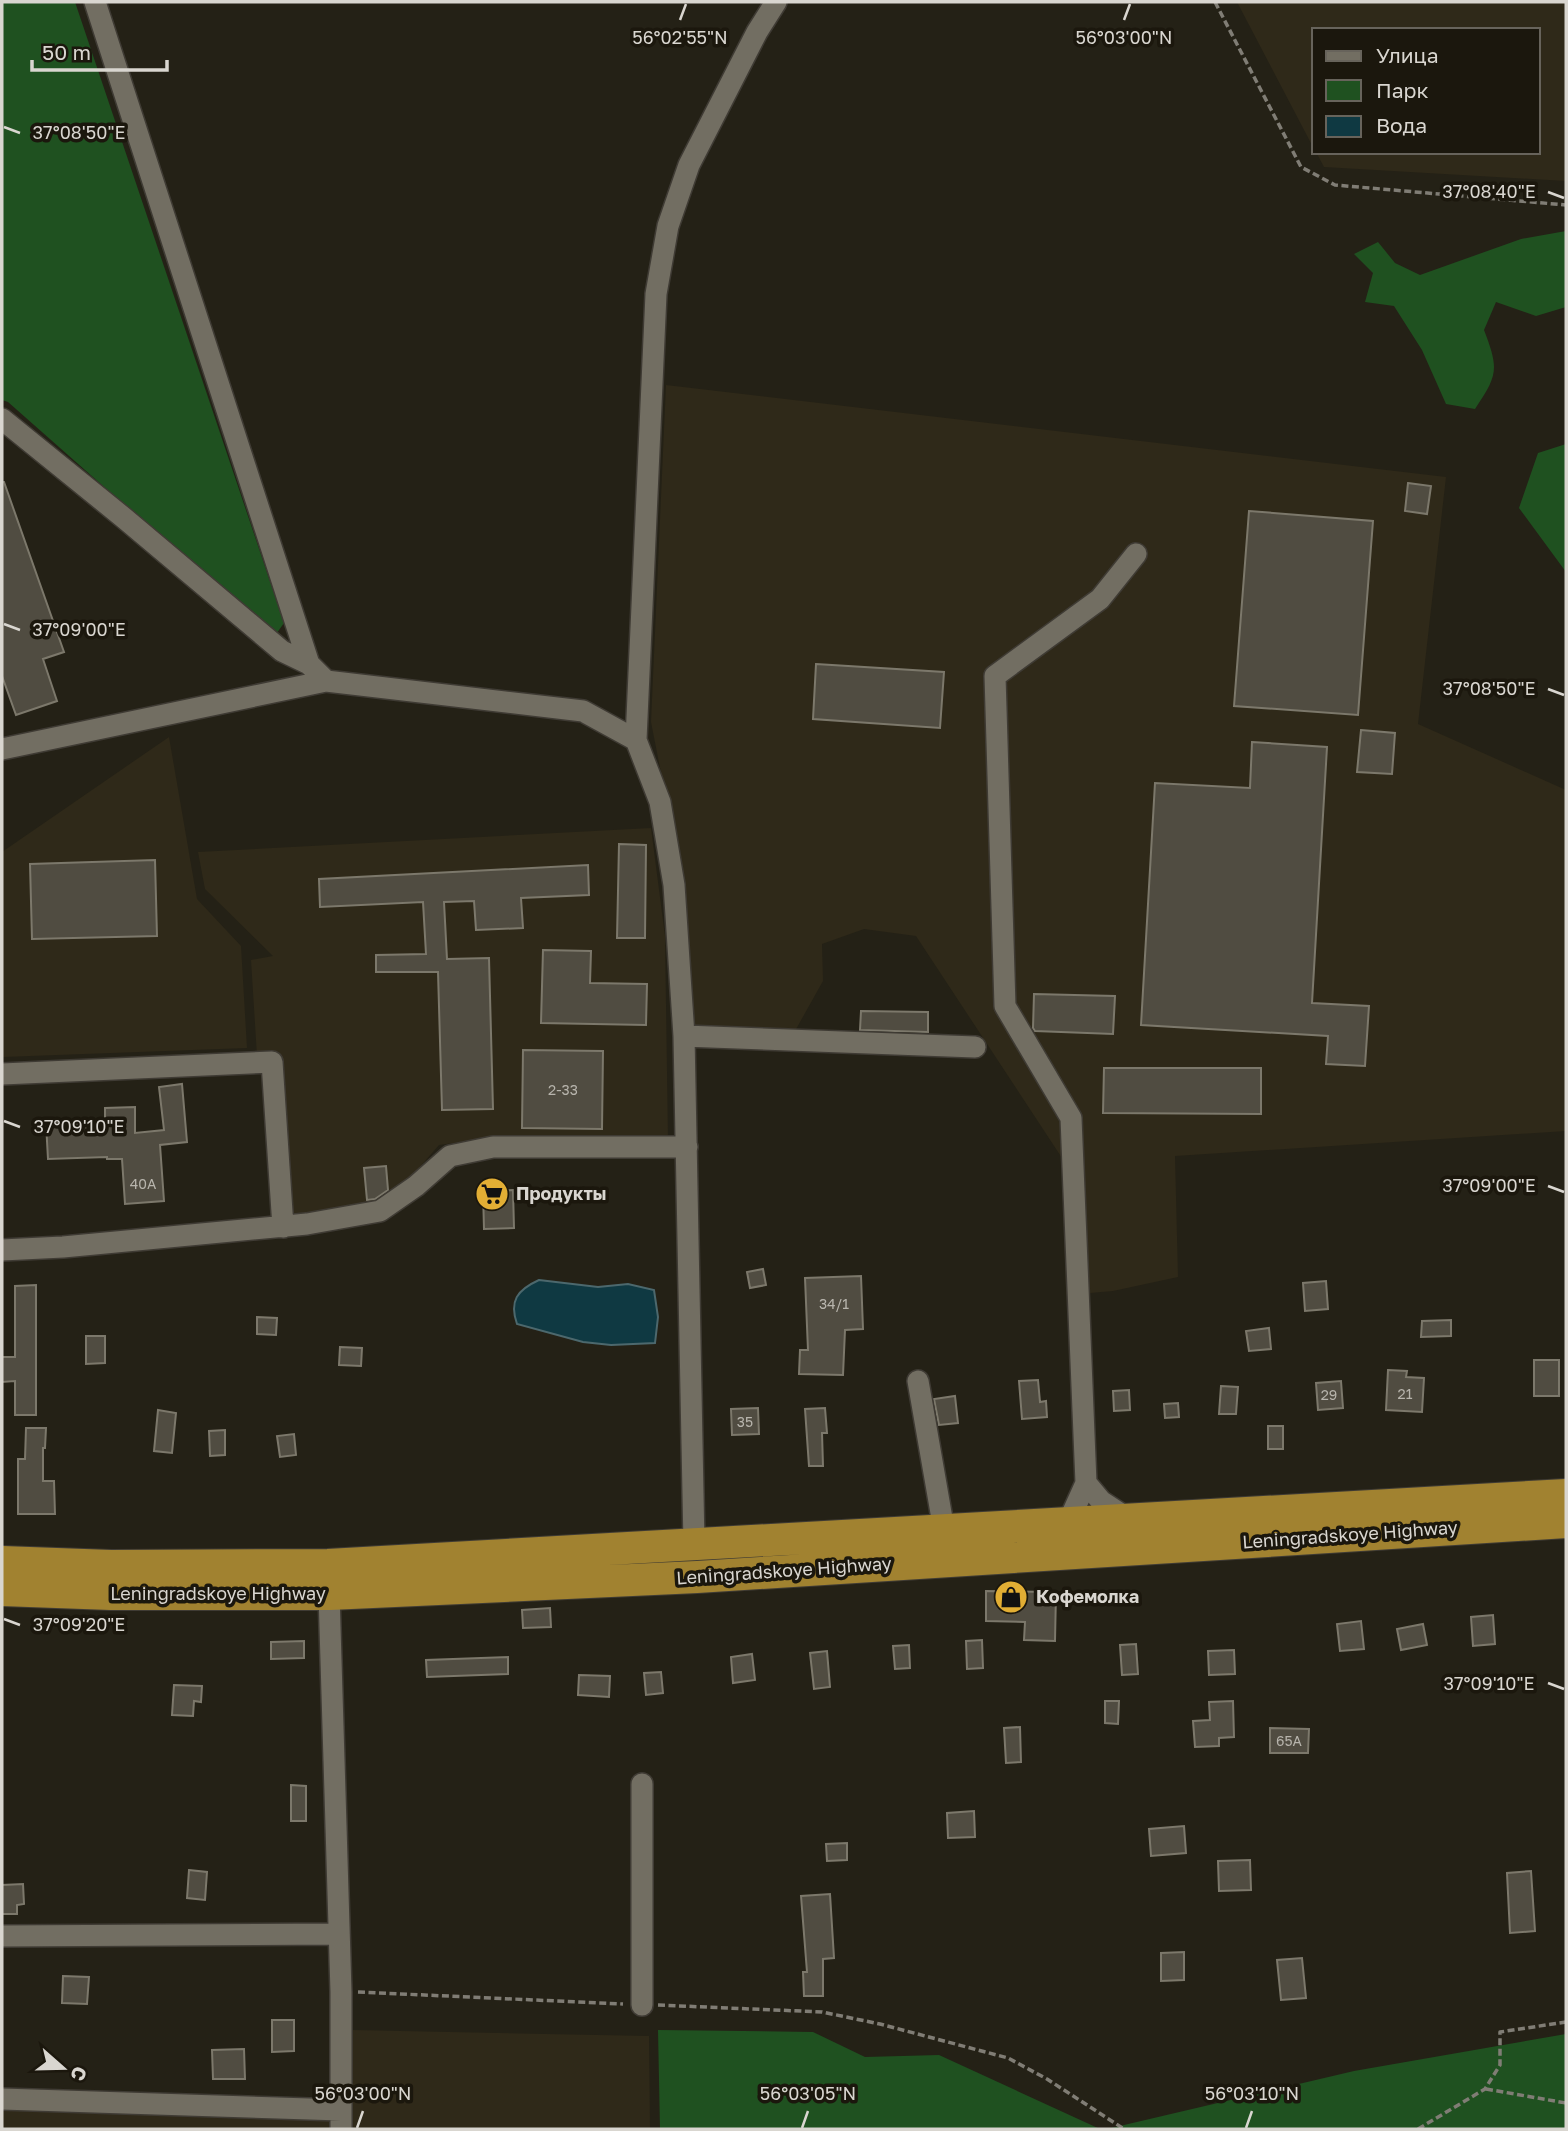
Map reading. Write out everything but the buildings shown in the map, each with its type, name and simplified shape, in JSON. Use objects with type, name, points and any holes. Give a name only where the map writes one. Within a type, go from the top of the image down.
[{"type":"highway","name":"Leningradskoye Highway","points":[[2,1562],[111,1566],[328,1565],[1566,1495]]},
{"type":"highway","name":"Leningradskoye Highway","points":[[2,1590],[125,1594],[329,1594],[696,1577],[1566,1522]]},
{"type":"street","points":[[95,2],[309,664]]},
{"type":"street","points":[[695,1544],[684,1036],[674,885],[660,802],[635,740],[656,294],[668,226],[689,165],[757,32],[776,2]]},
{"type":"street","points":[[2,419],[124,517],[282,651],[309,664],[326,681]]},
{"type":"street","points":[[1061,1524],[1072,1514],[1087,1483],[1071,1118],[1005,1006],[995,676],[1100,599],[1136,554]]},
{"type":"street","points":[[2,748],[326,681],[583,711],[635,740]]},
{"type":"street","points":[[684,1036],[975,1047]]},
{"type":"street","points":[[2,1074],[272,1062],[283,1227]]},
{"type":"street","points":[[2,1250],[283,1227],[380,1211],[416,1186],[450,1156],[493,1147],[687,1147]]},
{"type":"street","points":[[918,1381],[944,1530]]},
{"type":"street","points":[[1087,1483],[1101,1501],[1131,1521]]},
{"type":"street","points":[[2,2099],[341,2119],[341,1992],[329,1594]]},
{"type":"street","points":[[642,1784],[642,2005]]},
{"type":"street","points":[[2,1936],[339,1934]]},
{"type":"path","points":[[1215,2],[1301,167],[1335,185],[1566,205]]},
{"type":"path","points":[[341,1992],[822,2012],[880,2024],[1008,2059],[1047,2079],[1124,2129]]},
{"type":"path","points":[[1418,2129],[1485,2089],[1500,2066],[1500,2032],[1566,2022]]},
{"type":"path","points":[[1485,2089],[1566,2104]]},
{"type":"shaded area","points":[[1237,2],[1566,2],[1566,181],[1324,167],[1317,154],[1540,154],[1540,28],[1312,28],[1312,145]]},
{"type":"shaded area","points":[[666,385],[1446,477],[1418,724],[1566,790],[1566,1131],[1175,1156],[1178,1277],[1113,1291],[1066,1295],[1062,1158],[916,936],[864,929],[822,944],[823,981],[795,1031],[694,1029],[684,890],[651,722]]},
{"type":"shaded area","points":[[169,737],[197,899],[241,946],[247,1048],[3,1057],[2,852]]},
{"type":"shaded area","points":[[651,828],[665,936],[668,1139],[499,1137],[439,1145],[392,1199],[337,1213],[285,1214],[276,1055],[257,1056],[251,960],[273,956],[205,889],[198,852]]},
{"type":"shaded area","points":[[353,2030],[649,2036],[650,2129],[349,2129]]},
{"type":"shaded area","points":[[2,2091],[327,2102],[330,2129],[2,2129]]},
{"type":"green space","points":[[2,2],[75,2],[284,623],[274,637],[8,402],[2,400]]},
{"type":"green space","points":[[1566,231],[1566,307],[1536,316],[1496,302],[1484,330],[1494,371],[1488,388],[1475,409],[1446,404],[1422,350],[1394,306],[1365,302],[1373,273],[1354,254],[1378,242],[1395,263],[1420,275],[1521,239]]},
{"type":"green space","points":[[1566,444],[1566,572],[1519,508],[1538,453]]},
{"type":"green space","points":[[658,2030],[813,2032],[865,2057],[939,2055],[1100,2129],[660,2129]]},
{"type":"green space","points":[[1566,2034],[1566,2129],[1107,2129],[1354,2071]]},
{"type":"water","points":[[539,1280],[598,1287],[628,1284],[654,1290],[658,1317],[655,1343],[611,1345],[583,1342],[517,1324],[514,1309],[517,1297],[525,1288]]},
{"type":"place","name":"Продукты","points":[[492,1194]]},
{"type":"place","name":"Кофемолка","points":[[1011,1597]]}]
